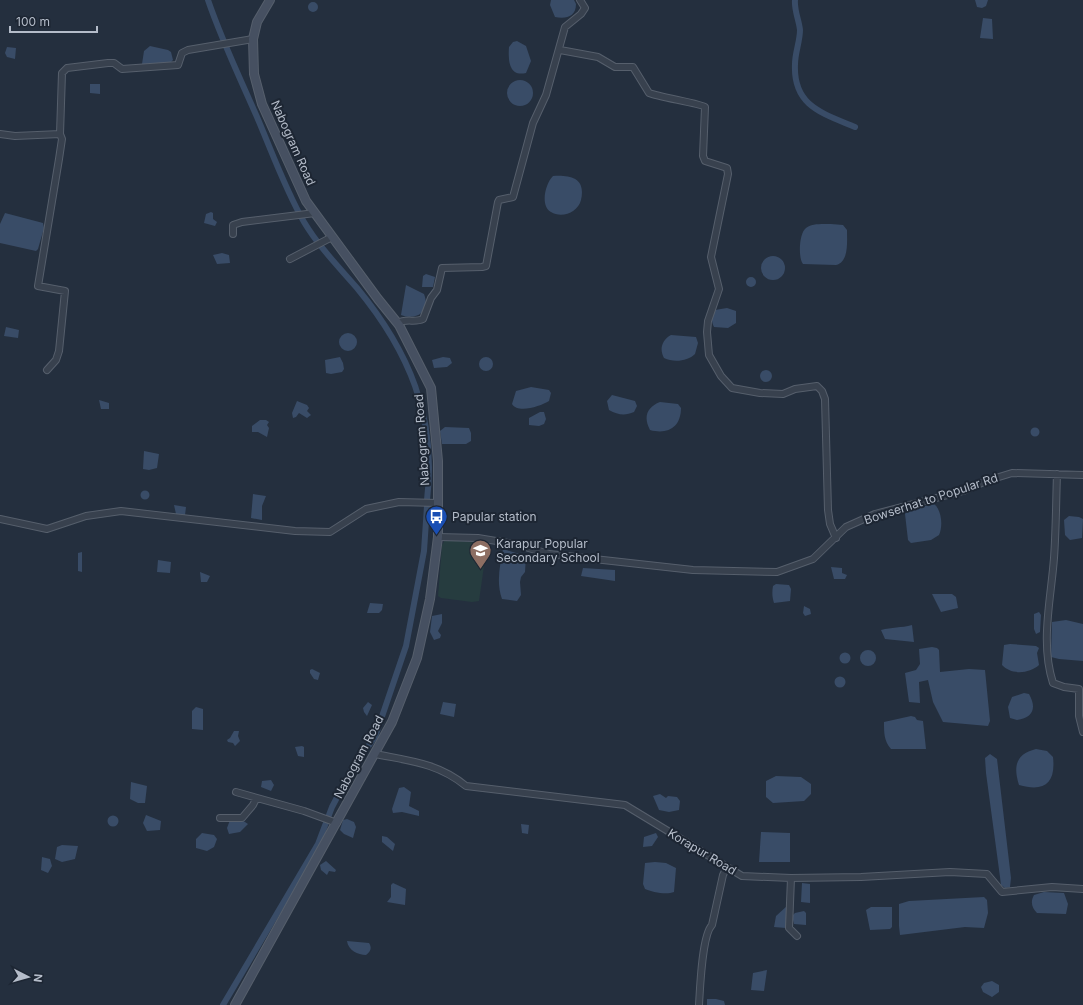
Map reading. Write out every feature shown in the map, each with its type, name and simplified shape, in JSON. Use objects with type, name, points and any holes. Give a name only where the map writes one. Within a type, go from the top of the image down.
[{"type":"main road","name":"Nabogram Road","points":[[235,1005],[392,722],[417,658],[430,599],[438,537],[438,461],[431,388],[398,323],[378,300],[306,201],[262,104],[254,74],[253,39],[257,22],[270,0]]},
{"type":"street","points":[[398,323],[404,320],[418,321],[423,319],[431,298],[437,290],[442,268],[486,266],[498,202],[499,200],[513,197],[533,123],[546,95],[560,50],[565,27],[581,14],[585,8],[580,0]]},
{"type":"street","points":[[47,370],[56,360],[59,351],[65,291],[38,286],[62,139],[60,134],[62,73],[67,68],[108,63],[114,63],[122,70],[178,65],[182,53],[228,42],[253,39]]},
{"type":"street","points":[[560,50],[598,57],[615,67],[633,67],[649,93],[701,105],[705,108],[703,156],[705,161],[727,168],[728,174],[711,257],[719,289],[708,321],[707,332],[709,355],[720,376],[732,388],[760,393],[783,394],[795,389],[817,386],[822,391],[825,398],[828,510],[830,524],[836,538]]},
{"type":"street","points":[[0,134],[15,136],[60,134]]},
{"type":"street","points":[[233,234],[233,225],[242,222],[294,217],[315,213]]},
{"type":"street","points":[[290,259],[332,237]]},
{"type":"street","name":"Bowserhat to Popular Rd","points":[[438,537],[478,538],[515,544],[549,554],[693,570],[777,572],[813,558],[846,527],[875,514],[963,490],[1012,473],[1083,475]]},
{"type":"street","points":[[1057,474],[1054,557],[1046,649],[1048,666],[1053,683],[1064,687],[1079,689],[1079,716],[1083,732]]},
{"type":"street","points":[[0,519],[48,529],[86,516],[121,511],[295,531],[330,532],[366,509],[399,502],[438,503]]},
{"type":"street","name":"Korapur Road","points":[[375,754],[436,767],[453,775],[466,786],[625,806],[742,876],[791,878],[861,877],[950,872],[987,874],[1002,892],[1052,887],[1083,889]]},
{"type":"street","points":[[236,792],[256,799],[304,811],[337,823]]},
{"type":"street","points":[[220,818],[242,818],[256,799]]},
{"type":"street","points":[[699,1005],[704,949],[708,929],[712,925],[723,875],[727,867]]},
{"type":"street","points":[[791,878],[789,928],[797,936]]},
{"type":"green space","points":[[445,540],[483,543],[487,545],[479,601],[472,602],[441,598],[438,596],[442,545]]},
{"type":"water","points":[[551,0],[574,0],[576,8],[570,16],[563,18],[555,17],[550,5]]},
{"type":"water","points":[[975,0],[988,0],[986,6],[982,8],[977,7]]},
{"type":"water","points":[[311,2],[315,2],[317,3],[317,11],[311,12],[308,9],[308,5]]},
{"type":"water","points":[[983,18],[992,19],[993,39],[980,38]]},
{"type":"water","points":[[517,41],[526,46],[531,61],[526,73],[520,74],[516,72],[513,70],[509,62],[509,47],[513,42]]},
{"type":"water","points":[[150,46],[168,50],[171,52],[173,60],[170,63],[143,65],[144,51]]},
{"type":"water","points":[[7,47],[16,48],[15,59],[7,57],[5,53]]},
{"type":"water","points":[[520,80],[529,84],[533,93],[529,102],[520,106],[511,102],[507,93],[511,84]]},
{"type":"water","points":[[90,84],[100,84],[100,94],[90,93]]},
{"type":"water","points":[[553,176],[571,177],[579,182],[582,193],[581,200],[577,208],[569,213],[560,215],[555,214],[548,209],[546,205],[546,189]]},
{"type":"water","points":[[211,212],[213,213],[213,219],[217,222],[215,226],[204,223],[206,214]]},
{"type":"water","points":[[5,213],[43,223],[44,228],[38,249],[36,251],[0,243],[0,224]]},
{"type":"water","points":[[811,225],[843,225],[847,230],[847,246],[843,260],[836,265],[803,264],[800,257],[800,246],[802,235],[806,228]]},
{"type":"water","points":[[222,253],[229,255],[230,263],[217,264],[213,255]]},
{"type":"water","points":[[773,256],[782,259],[785,268],[782,277],[773,280],[764,277],[761,268],[764,259]]},
{"type":"water","points":[[426,274],[435,277],[433,287],[422,287],[423,276]]},
{"type":"water","points":[[749,277],[753,277],[755,278],[755,286],[749,287],[746,284],[746,280]]},
{"type":"water","points":[[406,285],[424,294],[426,300],[424,310],[417,316],[407,317],[401,315]]},
{"type":"water","points":[[727,308],[736,311],[736,323],[728,328],[714,327],[712,318],[715,310]]},
{"type":"water","points":[[6,327],[19,330],[18,338],[4,336]]},
{"type":"water","points":[[348,333],[354,336],[357,342],[354,348],[348,351],[342,348],[339,342],[342,336]]},
{"type":"water","points":[[671,335],[696,337],[698,343],[695,354],[689,358],[681,360],[668,360],[664,358],[662,355],[662,345],[665,339]]},
{"type":"water","points":[[340,357],[344,369],[342,372],[331,374],[326,373],[325,360]]},
{"type":"water","points":[[443,357],[450,358],[452,363],[447,367],[434,368],[432,360]]},
{"type":"water","points":[[486,357],[491,359],[493,364],[491,369],[486,371],[481,369],[479,364],[481,359]]},
{"type":"water","points":[[764,370],[768,370],[772,376],[768,382],[764,382],[760,378],[760,374]]},
{"type":"water","points":[[531,387],[549,390],[551,393],[549,401],[530,408],[524,409],[515,407],[512,404],[516,391]]},
{"type":"water","points":[[612,395],[635,401],[637,406],[634,412],[622,414],[609,410],[607,401]]},
{"type":"water","points":[[99,400],[109,403],[109,409],[101,409]]},
{"type":"water","points":[[297,401],[307,405],[309,408],[307,411],[311,415],[307,418],[299,413],[293,418],[292,413]]},
{"type":"water","points":[[660,402],[678,404],[681,408],[679,420],[676,425],[668,430],[650,430],[647,421],[649,410]]},
{"type":"water","points":[[540,412],[544,412],[546,419],[544,424],[539,426],[529,425],[529,418]]},
{"type":"water","points":[[260,420],[266,420],[269,422],[267,425],[269,428],[267,437],[258,432],[252,432],[252,426]]},
{"type":"water","points":[[445,427],[469,428],[471,433],[471,441],[466,444],[442,444],[440,431]]},
{"type":"water","points":[[1033,428],[1037,428],[1039,432],[1037,436],[1033,436],[1031,434],[1031,430]]},
{"type":"water","points":[[144,451],[159,454],[157,468],[149,470],[143,469]]},
{"type":"water","points":[[145,490],[150,495],[145,500],[140,495]]},
{"type":"water","points":[[253,494],[266,496],[262,506],[262,520],[251,518]]},
{"type":"water","points":[[934,504],[939,510],[941,519],[939,535],[931,540],[911,543],[908,540],[905,514],[907,510]]},
{"type":"water","points":[[174,505],[186,507],[185,515],[176,514]]},
{"type":"water","points":[[1069,516],[1083,519],[1082,538],[1070,540],[1065,535],[1064,520]]},
{"type":"water","points":[[503,549],[526,556],[525,572],[521,577],[520,582],[521,595],[517,601],[502,599],[500,593],[499,574]]},
{"type":"water","points":[[82,552],[82,572],[78,571],[78,553]]},
{"type":"water","points":[[158,560],[171,562],[170,573],[157,572]]},
{"type":"water","points":[[831,567],[842,568],[842,573],[847,575],[845,579],[834,579]]},
{"type":"water","points":[[583,568],[615,570],[615,581],[581,576]]},
{"type":"water","points":[[200,572],[210,576],[207,582],[201,582]]},
{"type":"water","points":[[776,584],[789,585],[791,589],[790,601],[774,603],[773,586]]},
{"type":"water","points":[[932,594],[952,594],[956,597],[958,608],[941,612]]},
{"type":"water","points":[[370,603],[383,604],[382,610],[379,613],[367,613]]},
{"type":"water","points":[[804,606],[810,609],[811,614],[805,616],[803,613]]},
{"type":"water","points":[[1039,612],[1041,615],[1040,632],[1036,634],[1034,629],[1034,614]]},
{"type":"water","points":[[442,614],[442,623],[438,631],[441,635],[440,638],[434,640],[430,632],[432,616]]},
{"type":"water","points":[[1066,620],[1083,624],[1083,661],[1051,657],[1052,622]]},
{"type":"water","points":[[912,625],[914,642],[885,639],[881,630],[904,627]]},
{"type":"water","points":[[1004,645],[1036,646],[1039,648],[1037,653],[1039,665],[1025,672],[1015,672],[1006,668],[1002,665]]},
{"type":"water","points":[[932,647],[939,650],[940,672],[969,669],[985,670],[990,721],[988,726],[943,722],[933,702],[928,680],[919,682],[920,703],[909,702],[905,673],[916,670],[920,664],[919,649]]},
{"type":"water","points":[[868,650],[875,655],[876,658],[871,665],[868,666],[861,661],[860,658],[865,651]]},
{"type":"water","points":[[845,652],[849,654],[851,658],[849,662],[845,664],[841,662],[839,658],[841,654]]},
{"type":"water","points":[[312,669],[320,673],[318,680],[314,679],[310,673],[310,670]]},
{"type":"water","points":[[840,676],[844,678],[846,682],[844,686],[840,688],[836,686],[834,682],[836,678]]},
{"type":"water","points":[[1024,693],[1029,694],[1033,704],[1032,712],[1030,715],[1022,719],[1017,720],[1010,718],[1008,707],[1012,697]]},
{"type":"water","points":[[368,702],[372,705],[367,716],[363,708]]},
{"type":"water","points":[[443,702],[456,704],[454,717],[440,714]]},
{"type":"water","points":[[196,707],[203,709],[203,730],[192,729],[192,711]]},
{"type":"water","points":[[911,716],[915,717],[917,720],[923,721],[926,749],[891,749],[885,737],[884,722]]},
{"type":"water","points":[[234,731],[239,731],[238,736],[240,741],[235,746],[227,740]]},
{"type":"water","points":[[295,747],[304,747],[304,757],[298,756]]},
{"type":"water","points":[[1036,749],[1047,751],[1053,757],[1052,774],[1050,780],[1042,786],[1028,787],[1019,785],[1016,772],[1018,762],[1024,754]]},
{"type":"water","points":[[990,754],[997,759],[1011,878],[1010,887],[1005,888],[1001,885],[986,773],[985,758]]},
{"type":"water","points":[[776,776],[801,777],[811,784],[811,794],[804,801],[773,803],[766,797],[766,781]]},
{"type":"water","points":[[271,780],[274,785],[271,791],[261,787],[262,781]]},
{"type":"water","points":[[131,782],[147,786],[145,803],[138,803],[130,799]]},
{"type":"water","points":[[404,787],[411,792],[409,806],[419,811],[419,816],[402,812],[393,813],[392,809],[399,788]]},
{"type":"water","points":[[660,794],[666,798],[668,796],[677,797],[680,801],[679,810],[669,812],[659,810],[653,796]]},
{"type":"water","points":[[113,815],[117,817],[119,821],[117,825],[113,827],[109,825],[107,821],[109,817]]},
{"type":"water","points":[[146,815],[161,821],[160,830],[147,831],[143,823]]},
{"type":"water","points":[[239,818],[248,824],[240,832],[229,834],[227,828],[230,820]]},
{"type":"water","points":[[347,819],[354,822],[356,827],[353,838],[344,834],[340,830],[343,820]]},
{"type":"water","points":[[521,824],[529,825],[528,834],[522,833]]},
{"type":"water","points":[[761,832],[790,833],[790,862],[759,862]]},
{"type":"water","points":[[202,833],[214,835],[217,839],[214,847],[207,851],[196,848],[196,839]]},
{"type":"water","points":[[656,833],[658,837],[652,846],[643,847],[644,837]]},
{"type":"water","points":[[382,836],[387,837],[395,844],[393,851],[382,842]]},
{"type":"water","points":[[62,845],[78,846],[75,859],[62,862],[55,859],[57,847]]},
{"type":"water","points":[[42,857],[50,859],[52,866],[48,873],[41,870]]},
{"type":"water","points":[[326,861],[336,870],[335,872],[329,871],[327,875],[321,870],[320,865]]},
{"type":"water","points":[[645,863],[666,863],[676,868],[674,892],[659,893],[645,889],[643,884]]},
{"type":"water","points":[[393,883],[406,889],[405,905],[387,902],[391,897],[391,885]]},
{"type":"water","points":[[802,883],[810,884],[810,903],[801,902]]},
{"type":"water","points":[[1044,892],[1064,893],[1068,904],[1066,914],[1037,913],[1032,905],[1032,900],[1034,895]]},
{"type":"water","points":[[984,897],[987,900],[988,913],[984,928],[965,927],[900,935],[899,904],[909,901]]},
{"type":"water","points":[[787,906],[786,928],[774,927],[776,916]]},
{"type":"water","points":[[871,907],[892,907],[892,927],[890,929],[870,930],[866,910]]},
{"type":"water","points":[[804,911],[806,913],[806,925],[794,924],[792,916],[795,913]]},
{"type":"water","points":[[347,941],[369,943],[369,952],[366,955],[354,951],[349,947]]},
{"type":"water","points":[[767,970],[764,991],[751,990],[753,973]]},
{"type":"water","points":[[992,981],[999,985],[999,992],[992,997],[983,992],[981,987],[984,983]]},
{"type":"water","points":[[707,999],[724,1001],[725,1005],[707,1005]]},
{"type":"waterway","points":[[208,0],[225,45],[285,184],[304,222],[316,240],[357,288],[375,312],[405,361],[415,386],[423,413],[428,441],[429,470],[427,500]]},
{"type":"waterway","points":[[795,0],[795,8],[800,30],[795,64],[799,90],[804,99],[821,112],[855,127]]},
{"type":"waterway","points":[[223,1005],[318,844],[332,807],[353,767],[375,737],[406,646],[424,551],[427,506]]},
{"type":"place","name":"Papular station","points":[[436,536]]},
{"type":"place","name":"Karapur Popular Secondary School","points":[[480,570]]}]
